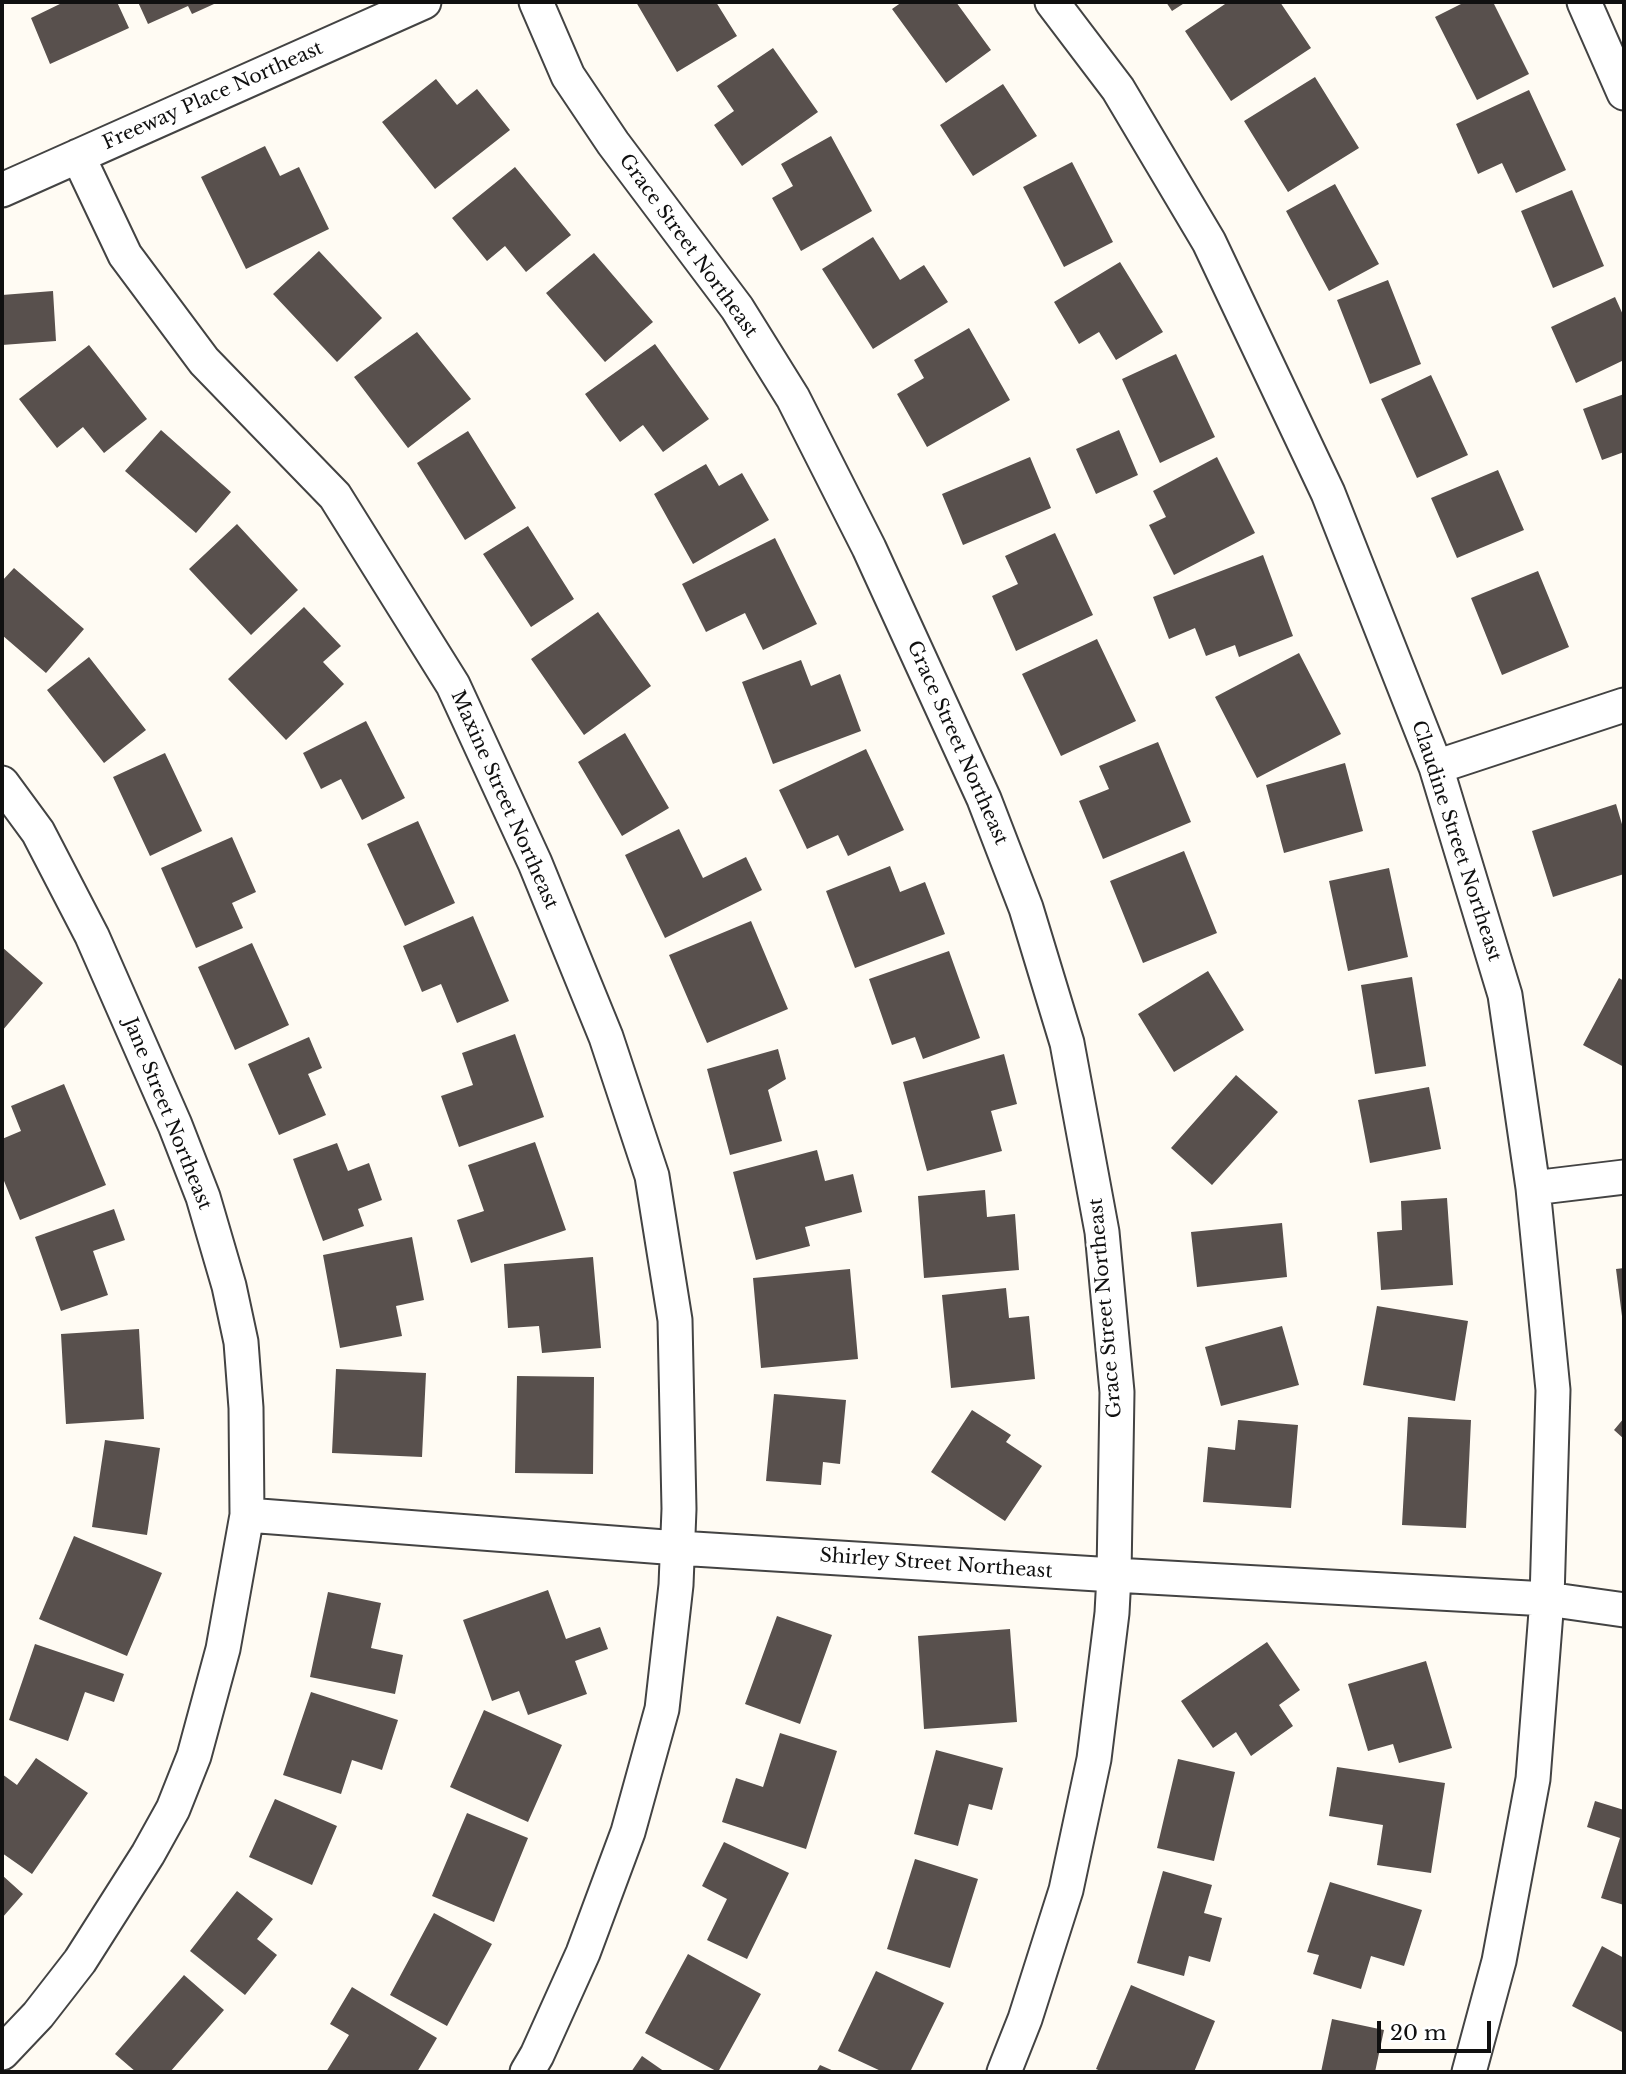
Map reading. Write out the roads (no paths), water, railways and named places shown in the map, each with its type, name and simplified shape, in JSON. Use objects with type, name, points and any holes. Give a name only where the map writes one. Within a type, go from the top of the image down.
[{"type":"street","name":"Freeway Place Northeast","points":[[2,190],[424,2]]},
{"type":"street","name":"Grace Street Northeast","points":[[536,2],[568,76],[613,143],[737,308],[793,398],[869,548],[979,786],[1026,908],[1067,1043],[1102,1232],[1117,1392],[1114,1575],[1094,1759],[1066,1890],[1025,2019],[1004,2072]]},
{"type":"street","name":"Claudine Street Northeast","points":[[1052,2],[1118,89],[1209,242],[1328,493],[1436,767],[1505,995],[1533,1188],[1553,1390],[1547,1599],[1533,1779],[1499,1961],[1469,2072]]},
{"type":"street","points":[[1584,2],[1624,93]]},
{"type":"street","name":"Maxine Street Northeast","points":[[78,156],[125,255],[204,361],[335,496],[453,685],[535,863],[606,1037],[652,1176],[675,1320],[679,1509],[676,1586],[662,1709],[628,1832],[583,1953],[527,2072]]},
{"type":"street","points":[[1436,767],[1624,705]]},
{"type":"street","name":"Jane Street Northeast","points":[[2,783],[37,832],[92,936],[175,1125],[203,1197],[229,1286],[241,1342],[246,1408],[247,1516],[223,1649],[194,1756],[173,1809],[148,1854],[80,1961],[38,2015],[2,2053]]},
{"type":"street","points":[[1533,1188],[1624,1177]]},
{"type":"street","name":"Shirley Street Northeast","points":[[247,1516],[678,1548],[1547,1599],[1624,1610]]}]
